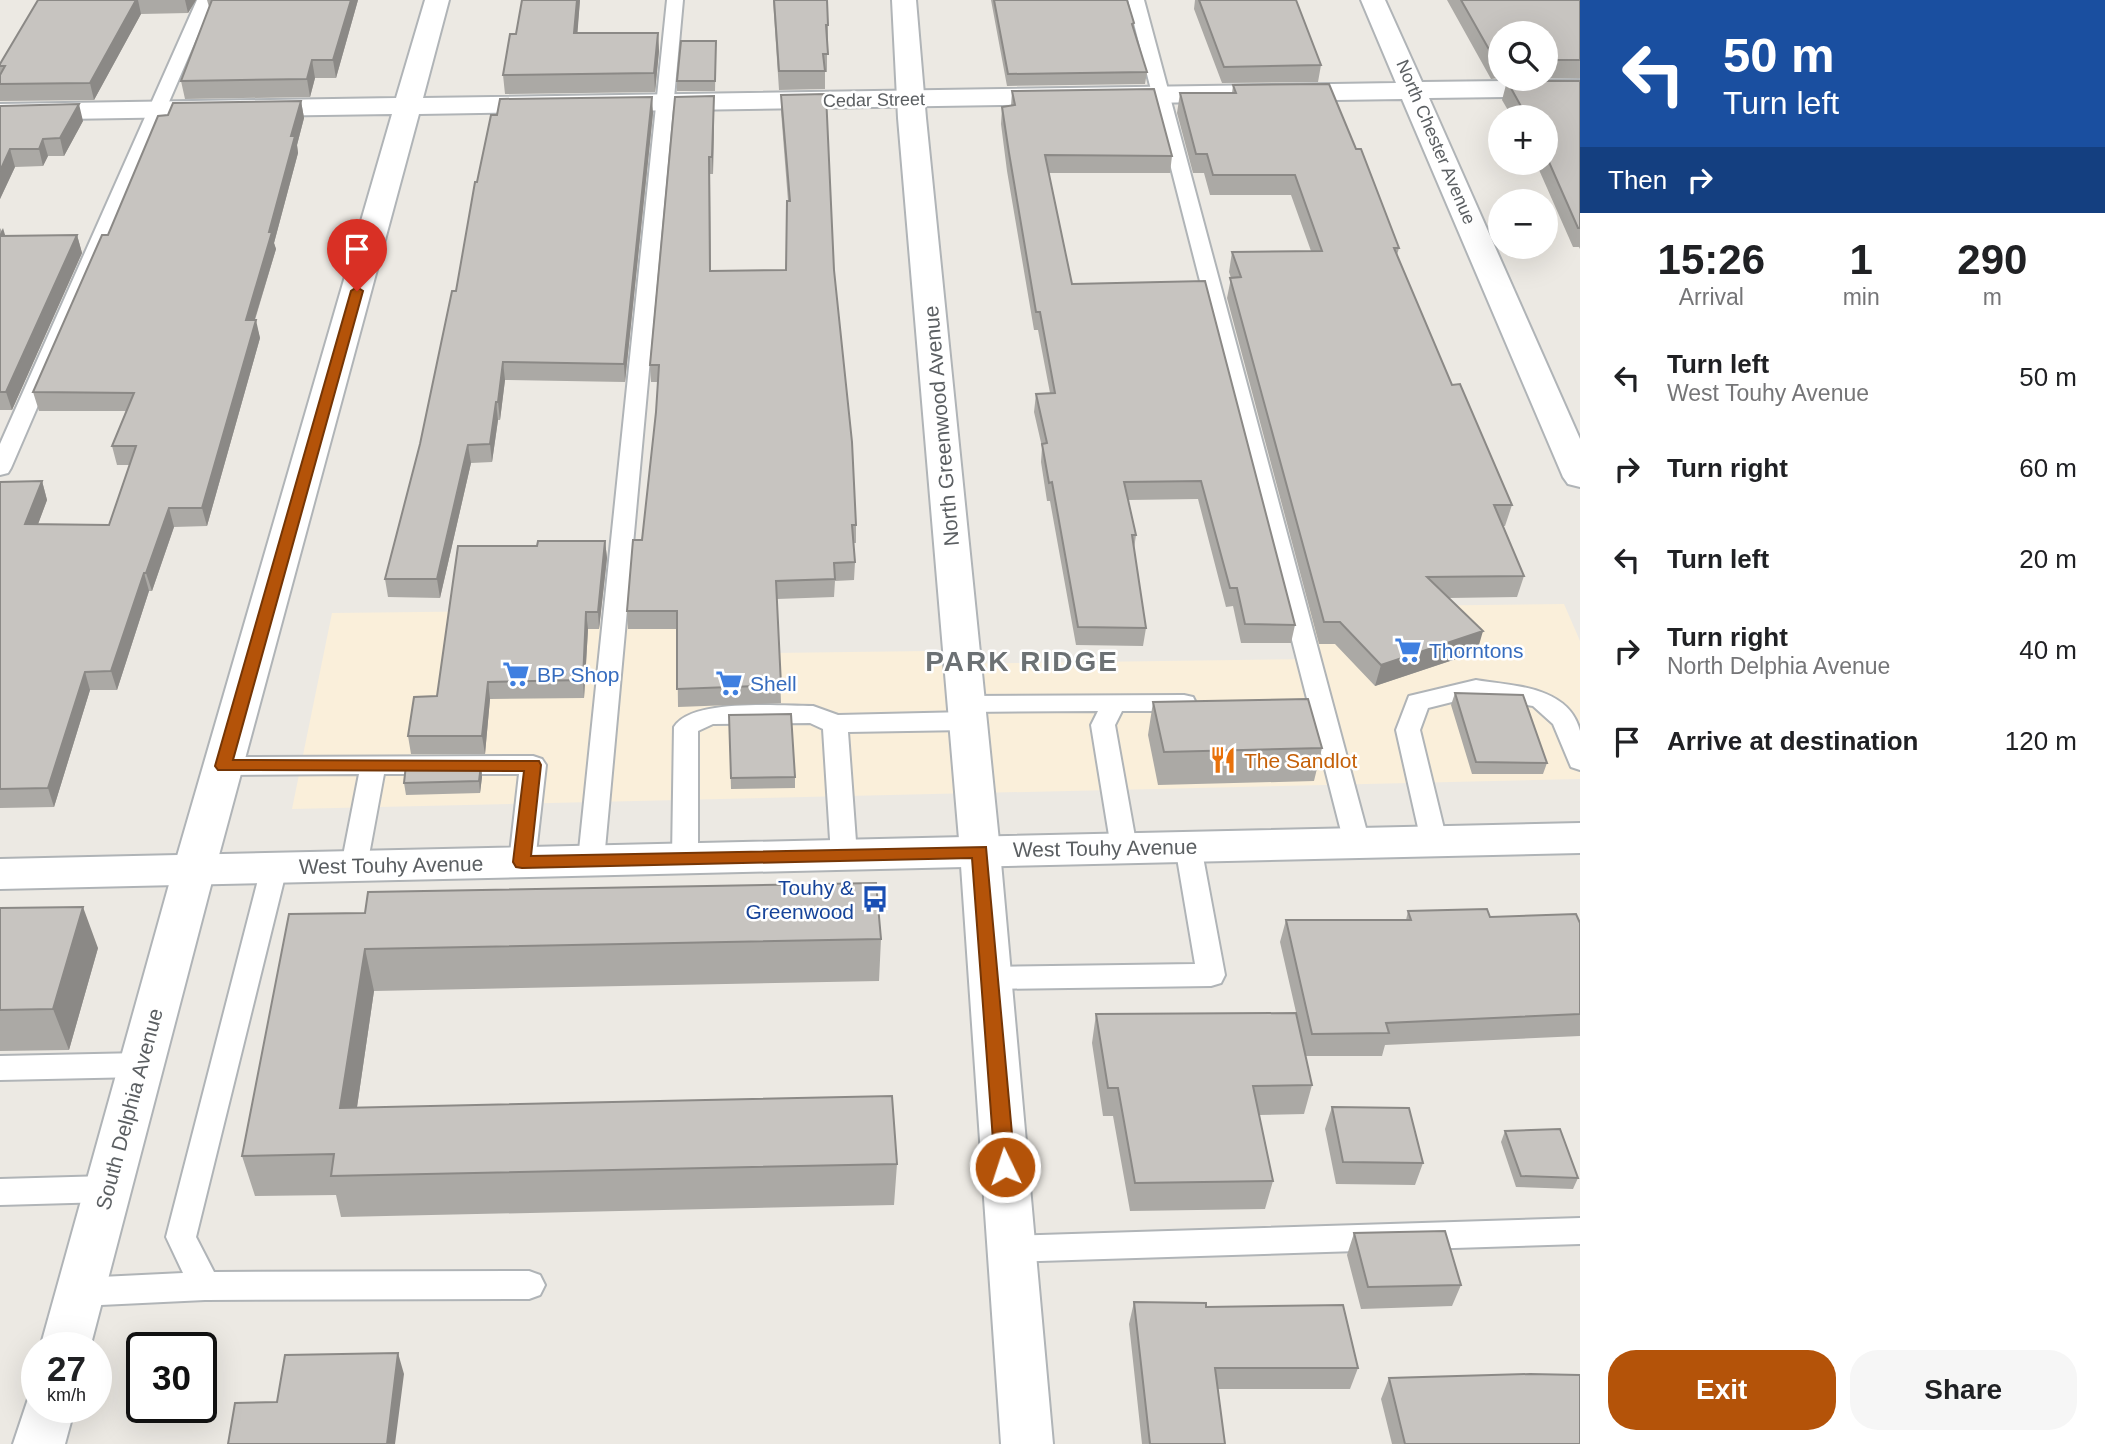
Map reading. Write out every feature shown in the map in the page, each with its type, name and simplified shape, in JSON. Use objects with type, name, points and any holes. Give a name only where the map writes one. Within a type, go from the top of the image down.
[{"type":"street","name":"South Delphia Avenue","points":[[69,1332],[194,870],[437,0]]},
{"type":"street","name":"North Greenwood Avenue","points":[[904,0],[980,851],[1027,1444]]},
{"type":"street","name":"North Chester Avenue","points":[[1373,0],[1580,477]]},
{"type":"street","name":"Cedar Street","points":[[0,112],[1580,88]]},
{"type":"street","name":"West Touhy Avenue","points":[[0,874],[1580,838]]},
{"type":"street","points":[[39,1444],[45,1423]]},
{"type":"lane","points":[[0,468],[205,0]]},
{"type":"lane","points":[[590,860],[675,0]]},
{"type":"lane","points":[[1136,0],[1357,843]]},
{"type":"lane","points":[[1434,841],[1408,730],[1418,702],[1476,688],[1540,699],[1571,720],[1580,761]]},
{"type":"lane","points":[[1293,701],[1320,701]]},
{"type":"lane","points":[[685,858],[685,727],[710,716],[813,714],[835,724],[1114,703],[1210,702]]},
{"type":"lane","points":[[1114,703],[1103,725],[1124,848]]},
{"type":"lane","points":[[835,724],[844,855]]},
{"type":"lane","points":[[354,866],[373,765]]},
{"type":"lane","points":[[223,766],[533,765],[522,862]]},
{"type":"lane","points":[[990,978],[1211,975],[1188,846]]},
{"type":"lane","points":[[205,1286],[181,1237],[274,868]]},
{"type":"lane","points":[[0,1068],[141,1065]]},
{"type":"lane","points":[[0,1192],[107,1189]]},
{"type":"lane","points":[[1011,1249],[1580,1231]]},
{"type":"lane","points":[[80,1292],[205,1286],[530,1285]]},
{"type":"shaded area","points":[[1564,604],[1580,641],[1580,779],[292,809],[332,613],[597,610],[596,625],[769,623],[771,653],[929,651],[931,664],[1318,659],[1303,607]]},
{"type":"building","points":[[38,0],[136,0],[90,83],[0,84],[0,75],[5,66],[0,64]]},
{"type":"building","points":[[212,0],[351,0],[333,60],[312,60],[307,79],[181,81]]},
{"type":"building","points":[[522,0],[577,0],[574,33],[658,33],[654,73],[503,75],[510,34],[516,34]]},
{"type":"building","points":[[774,0],[827,0],[828,54],[823,54],[825,71],[779,71]]},
{"type":"building","points":[[994,0],[1127,0],[1147,72],[1008,74]]},
{"type":"building","points":[[1199,0],[1296,0],[1321,65],[1224,67]]},
{"type":"building","points":[[1461,0],[1580,0],[1580,60],[1558,60],[1558,21],[1488,21],[1488,48]]},
{"type":"building","points":[[681,41],[716,41],[715,81],[677,81]]},
{"type":"building","points":[[1558,81],[1580,81],[1580,228],[1555,175],[1558,175],[1558,105],[1520,105],[1513,91],[1558,91]]},
{"type":"building","points":[[1329,84],[1356,149],[1361,149],[1399,248],[1394,248],[1452,385],[1460,384],[1512,505],[1494,505],[1524,576],[1427,577],[1483,631],[1381,665],[1340,622],[1324,622],[1230,278],[1241,277],[1232,252],[1322,251],[1295,175],[1213,175],[1207,154],[1196,154],[1180,93],[1236,93],[1233,85]]},
{"type":"building","points":[[1154,89],[1172,156],[1045,155],[1072,284],[1205,281],[1295,625],[1245,624],[1237,588],[1230,588],[1201,481],[1124,482],[1136,535],[1132,535],[1146,628],[1078,627],[1052,482],[1049,483],[1042,444],[1047,443],[1036,394],[1055,393],[1040,312],[1036,312],[1002,107],[1015,105],[1012,91]]},
{"type":"building","points":[[826,94],[834,270],[852,442],[855,562],[834,563],[835,579],[776,581],[781,685],[677,689],[677,611],[627,611],[633,540],[642,540],[656,412],[659,365],[650,365],[675,97],[714,96],[712,157],[709,157],[710,271],[786,270],[787,201],[790,201],[781,95]]},
{"type":"building","points":[[652,97],[624,364],[503,362],[490,444],[468,445],[437,579],[385,579],[420,444],[452,291],[456,291],[475,182],[491,115],[497,115],[500,99]]},
{"type":"building","points":[[301,101],[291,136],[295,136],[269,232],[272,232],[246,320],[256,320],[202,508],[169,508],[111,671],[85,672],[48,788],[0,789],[0,482],[42,481],[25,524],[109,525],[136,446],[112,446],[134,393],[33,392],[102,235],[108,235],[158,116],[168,115],[173,103]]},
{"type":"building","points":[[79,104],[60,138],[43,139],[39,149],[10,149],[0,171],[0,106]]},
{"type":"building","points":[[77,235],[6,392],[0,392],[0,236]]},
{"type":"building","points":[[538,541],[605,541],[598,612],[586,612],[583,680],[488,682],[482,736],[408,736],[414,697],[437,696],[458,546],[537,546]]},
{"type":"building","name":"Thorntons","points":[[1455,693],[1523,695],[1547,763],[1476,762]]},
{"type":"building","points":[[1308,699],[1322,748],[1164,752],[1153,702]]},
{"type":"building","name":"Shell","points":[[791,714],[795,777],[731,778],[729,715]]},
{"type":"building","points":[[406,765],[481,765],[479,781],[404,783]]},
{"type":"building","points":[[876,883],[881,939],[365,949],[340,1108],[892,1096],[897,1164],[331,1176],[334,1154],[242,1156],[289,914],[365,913],[368,892]]},
{"type":"building","points":[[83,907],[53,1009],[0,1010],[0,908]]},
{"type":"building","points":[[1487,909],[1490,917],[1576,914],[1580,923],[1580,1014],[1386,1023],[1389,1033],[1312,1034],[1286,920],[1411,920],[1408,911]]},
{"type":"building","points":[[1296,1013],[1312,1085],[1253,1086],[1273,1181],[1135,1183],[1118,1088],[1108,1088],[1096,1014]]},
{"type":"building","points":[[1332,1107],[1409,1108],[1423,1163],[1343,1162]]},
{"type":"building","points":[[1560,1129],[1578,1178],[1521,1176],[1505,1131]]},
{"type":"building","points":[[1445,1231],[1461,1285],[1368,1287],[1354,1233]]},
{"type":"building","points":[[1134,1302],[1206,1303],[1206,1307],[1343,1305],[1358,1368],[1215,1368],[1225,1444],[1150,1444]]},
{"type":"building","points":[[398,1353],[387,1444],[228,1444],[235,1403],[277,1402],[285,1355]]},
{"type":"building","points":[[1580,1375],[1580,1444],[1405,1444],[1389,1378]]},
{"type":"place","name":"Thorntons","points":[[1408,650]]},
{"type":"place","name":"BP Shop","points":[[516,674]]},
{"type":"place","name":"Shell","points":[[729,683]]},
{"type":"place","name":"The Sandlot","points":[[1223,760]]},
{"type":"place","name":"Touhy & Greenwood","points":[[875,899]]},
{"type":"district","name":"PARK RIDGE","points":[[1022,661]]},
{"type":"route","points":[[357,291],[223,766],[533,765],[522,862],[980,851],[1005,1167]]}]
